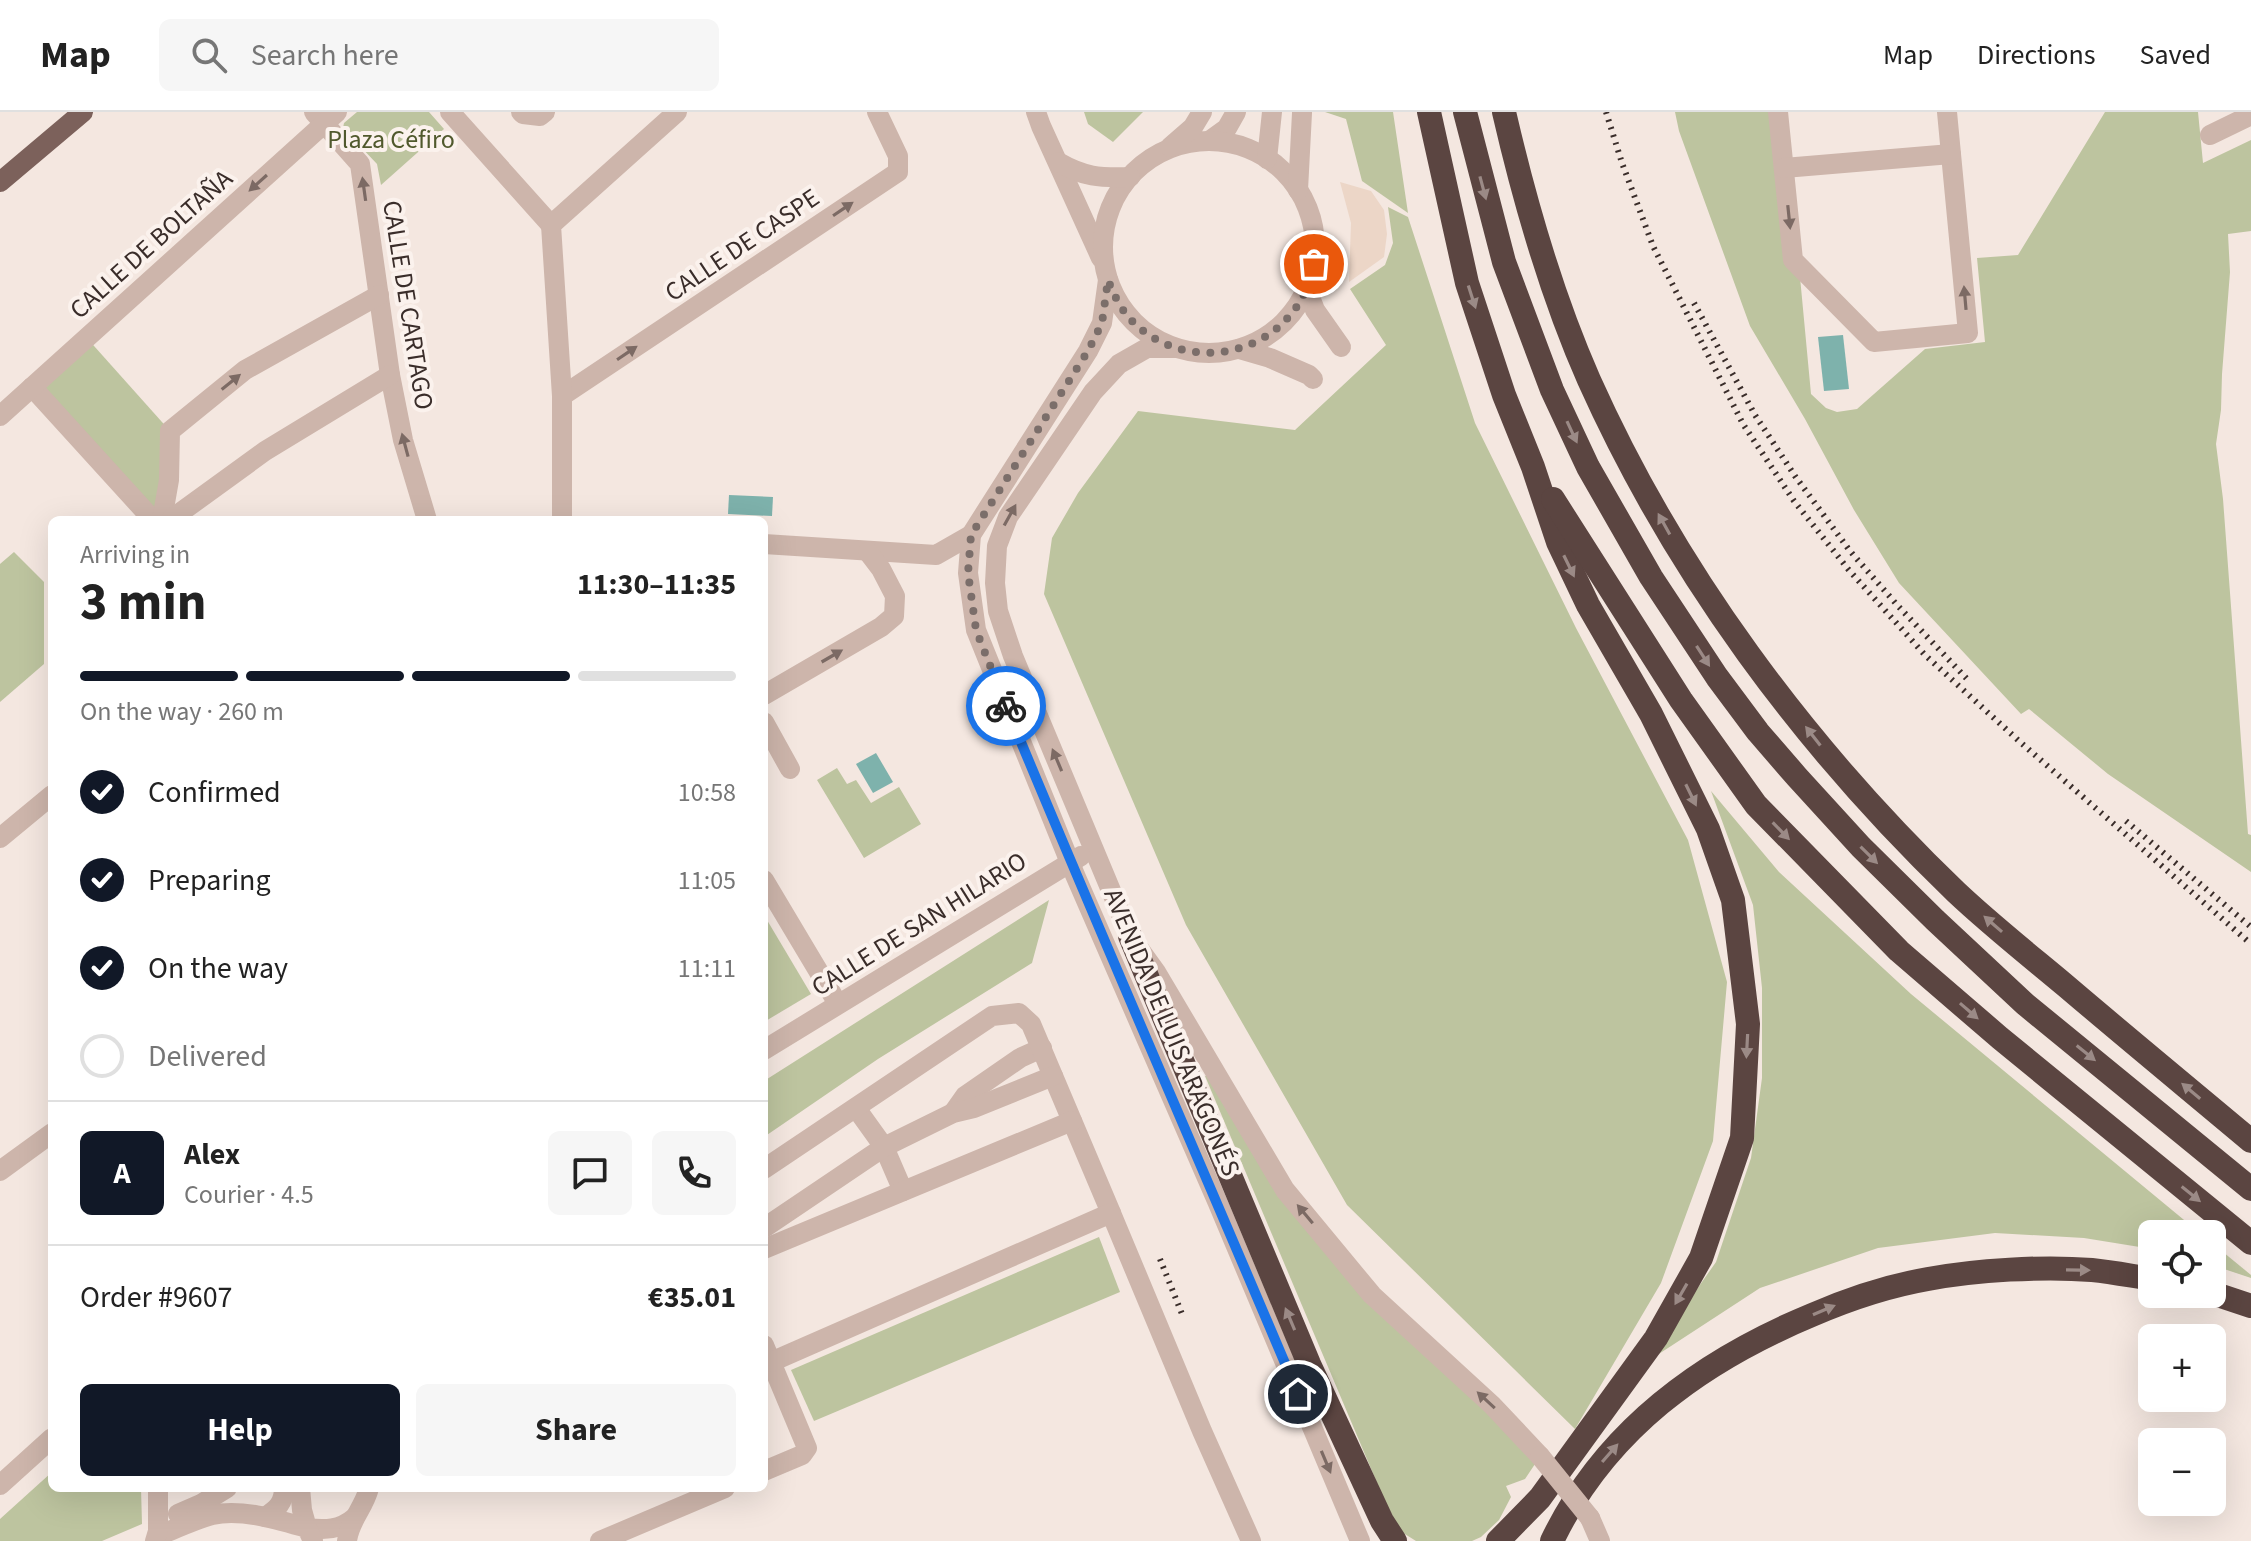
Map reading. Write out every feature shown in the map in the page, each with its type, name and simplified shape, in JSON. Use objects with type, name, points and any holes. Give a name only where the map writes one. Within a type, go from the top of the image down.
[{"type":"highway","points":[[1429,112],[1467,283],[1558,542],[1588,605],[1651,714],[1708,829],[1733,900],[1748,1024],[1742,1138],[1701,1258],[1656,1338],[1540,1498],[1498,1541]]},
{"type":"highway","points":[[1465,112],[1504,262],[1552,390],[1588,467],[1643,563],[1717,677],[1797,777],[1861,847],[1935,920],[2025,1004],[2251,1189]]},
{"type":"highway","points":[[1504,112],[1541,254],[1588,378],[1623,450],[1684,560],[1750,655],[1827,755],[1957,893],[2251,1141]]},
{"type":"highway","points":[[1533,467],[1681,700],[1756,805],[1899,951],[2000,1038],[2251,1243]]},
{"type":"highway","points":[[1130,936],[1309,1364],[1382,1521],[1395,1541]]},
{"type":"highway","points":[[1552,1541],[1603,1461],[1633,1427],[1674,1391],[1723,1358],[1771,1332],[1852,1298],[1928,1278],[2029,1269],[2091,1270],[2138,1277]]},
{"type":"highway","points":[[2226,1298],[2251,1306]]},
{"type":"highway","points":[[1524,1541],[1540,1498]]},
{"type":"main road","points":[[0,182],[78,114]]},
{"type":"street","points":[[450,112],[551,225],[562,396],[562,516]]},
{"type":"street","points":[[521,112],[540,116],[545,112]]},
{"type":"street","points":[[551,225],[677,112]]},
{"type":"street","name":"CALLE DE CASPE","points":[[562,396],[898,172],[898,156],[877,112]]},
{"type":"street","points":[[768,544],[936,555],[971,535],[1088,351],[1102,323],[1106,272],[1103,240],[1107,217],[1116,196],[1130,177],[1165,151],[1209,141],[1229,143],[1267,159],[1298,190],[1310,213],[1315,239],[1314,264],[1307,289],[1291,315],[1268,336],[1239,349],[1207,353],[1175,348],[1153,337],[1134,322],[1118,302],[1106,272],[1058,162],[1041,126],[1036,112]]},
{"type":"street","points":[[1165,151],[1193,127],[1202,112]]},
{"type":"street","points":[[1209,141],[1227,128],[1236,112]]},
{"type":"street","points":[[1267,159],[1272,112]]},
{"type":"street","points":[[1778,112],[1793,260],[1874,342],[1968,333],[1947,112]]},
{"type":"street","points":[[1298,190],[1302,113]]},
{"type":"street","points":[[2210,135],[2251,115]]},
{"type":"street","name":"CALLE DE CARTAGO","points":[[325,116],[360,164],[390,375],[403,440],[426,516]]},
{"type":"street","name":"CALLE DE BOLTAÑA","points":[[0,416],[325,116]]},
{"type":"street","points":[[1784,168],[1951,154]]},
{"type":"street","points":[[1058,162],[1077,173],[1099,178],[1130,177]]},
{"type":"street","points":[[1307,289],[1315,310],[1341,347]]},
{"type":"street","points":[[163,516],[169,480],[170,431],[245,370],[379,295]]},
{"type":"street","name":"AVENIDA DE LUIS ARAGONÉS","points":[[1175,348],[1147,348],[1119,364],[1093,392],[1008,517],[997,546],[995,583],[998,611],[1013,656],[1130,936],[1156,972],[1285,1190],[1372,1295],[1492,1405],[1540,1456],[1590,1518],[1600,1541]]},
{"type":"street","points":[[1239,349],[1270,358],[1313,379]]},
{"type":"street","points":[[176,516],[265,451],[390,375]]},
{"type":"street","points":[[32,387],[149,516]]},
{"type":"street","name":"AVENIDA DE LUIS ARAGONÉS","points":[[971,535],[968,573],[976,630],[1076,858],[1360,1541]]},
{"type":"street","points":[[768,693],[881,627],[894,616],[895,596],[868,552]]},
{"type":"street","points":[[768,729],[790,769]]},
{"type":"street","points":[[0,838],[48,798]]},
{"type":"street","points":[[1087,832],[1076,858],[1102,867]]},
{"type":"street","name":"CALLE DE SAN HILARIO","points":[[768,1048],[1076,858]]},
{"type":"street","points":[[768,887],[838,1004]]},
{"type":"street","points":[[768,1166],[992,1016],[1019,1013],[1031,1024],[1042,1048],[1251,1541]]},
{"type":"street","points":[[953,1113],[965,1096],[1020,1058],[1042,1048]]},
{"type":"street","points":[[768,1225],[884,1147],[953,1113],[974,1108],[1053,1076]]},
{"type":"street","points":[[856,1108],[884,1147],[903,1191]]},
{"type":"street","points":[[768,1247],[1072,1121]]},
{"type":"street","points":[[0,1171],[48,1136]]},
{"type":"street","points":[[768,1469],[802,1455],[807,1448],[768,1353],[1111,1213]]},
{"type":"street","points":[[0,1485],[48,1442]]},
{"type":"street","points":[[157,1533],[158,1492]]},
{"type":"street","points":[[157,1533],[220,1492]]},
{"type":"street","points":[[265,1517],[282,1502],[283,1492]]},
{"type":"street","points":[[300,1492],[302,1510],[310,1534]]},
{"type":"street","points":[[157,1533],[212,1515],[226,1514],[265,1517],[310,1534],[320,1529],[339,1527],[357,1514],[363,1499],[362,1492]]},
{"type":"street","points":[[347,1541],[349,1527],[367,1492]]},
{"type":"street","points":[[600,1541],[716,1492]]},
{"type":"green space","name":"Plaza Céfiro","points":[[357,112],[429,112],[444,129],[381,185],[377,164],[343,128],[344,123]]},
{"type":"green space","points":[[1084,112],[1143,112],[1113,142],[1088,124]]},
{"type":"green space","points":[[1325,112],[1393,112],[1408,213],[1362,181],[1346,119]]},
{"type":"green space","points":[[1675,112],[1771,112],[1800,277],[1811,394],[1826,408],[1837,412],[1857,409],[1925,349],[1985,342],[1977,258],[2018,255],[2105,112],[2198,112],[2203,163],[2251,140],[2251,231],[2228,234],[2230,272],[2216,444],[2223,499],[2248,834],[2251,835],[2251,872],[2108,774],[2029,709],[2021,714],[1899,583],[1750,326],[1679,131]]},
{"type":"green space","points":[[1388,207],[1408,217],[1475,423],[1576,628],[1688,840],[1727,982],[1713,1141],[1661,1283],[1575,1429],[1347,1205],[1186,925],[1044,594],[1052,538],[1078,493],[1138,411],[1295,430],[1386,345],[1350,289],[1385,265],[1393,243]]},
{"type":"green space","points":[[86,337],[170,431],[162,516],[158,516],[32,387]]},
{"type":"green space","points":[[14,552],[44,582],[44,664],[0,702],[0,564]]},
{"type":"green space","points":[[837,768],[847,784],[856,780],[871,803],[899,787],[921,824],[864,858],[817,780]]},
{"type":"green space","points":[[1711,791],[1779,872],[1911,994],[2184,1220],[2138,1220],[2138,1247],[2084,1238],[1995,1233],[1878,1248],[1760,1288],[1645,1363],[1716,1262],[1751,1158],[1762,1078],[1762,988],[1753,905]]},
{"type":"green space","points":[[1049,900],[1032,963],[878,1059],[768,1134],[768,1078]]},
{"type":"green space","points":[[768,922],[811,994],[768,1020]]},
{"type":"green space","points":[[1208,1075],[1283,1197],[1537,1461],[1525,1479],[1506,1486],[1511,1497],[1499,1520],[1481,1537],[1472,1541],[1416,1541],[1400,1531],[1205,1076]]},
{"type":"green space","points":[[1099,1237],[1120,1292],[814,1421],[791,1370]]},
{"type":"green space","points":[[2226,1254],[2251,1275],[2251,1278],[2226,1270]]},
{"type":"green space","points":[[48,1476],[48,1492],[141,1492],[142,1524],[102,1541],[0,1541],[0,1519]]},
{"type":"shaded area","points":[[1340,182],[1371,191],[1384,210],[1387,234],[1384,257],[1349,282],[1351,223]]},
{"type":"water","points":[[1843,335],[1849,389],[1824,391],[1818,337]]},
{"type":"water","points":[[729,495],[773,497],[772,516],[728,514]]},
{"type":"water","points":[[876,753],[893,782],[873,793],[856,764]]},
{"type":"railway","points":[[1606,112],[1653,246],[1743,424],[1794,501],[1848,569],[1925,655],[2251,944]]},
{"type":"railway","points":[[1694,303],[1755,415],[1795,476],[1850,551],[1968,680]]},
{"type":"railway","points":[[2126,821],[2251,927]]},
{"type":"railway","points":[[1160,1259],[1182,1314]]},
{"type":"way so far","points":[[1006,706],[976,630],[968,573],[971,535],[1088,351],[1102,323],[1108,280],[1123,309],[1146,333],[1175,348],[1191,352],[1223,352],[1254,343],[1280,326],[1300,303],[1314,264]]},
{"type":"route","points":[[1006,706],[1075,875],[1298,1394]]}]
